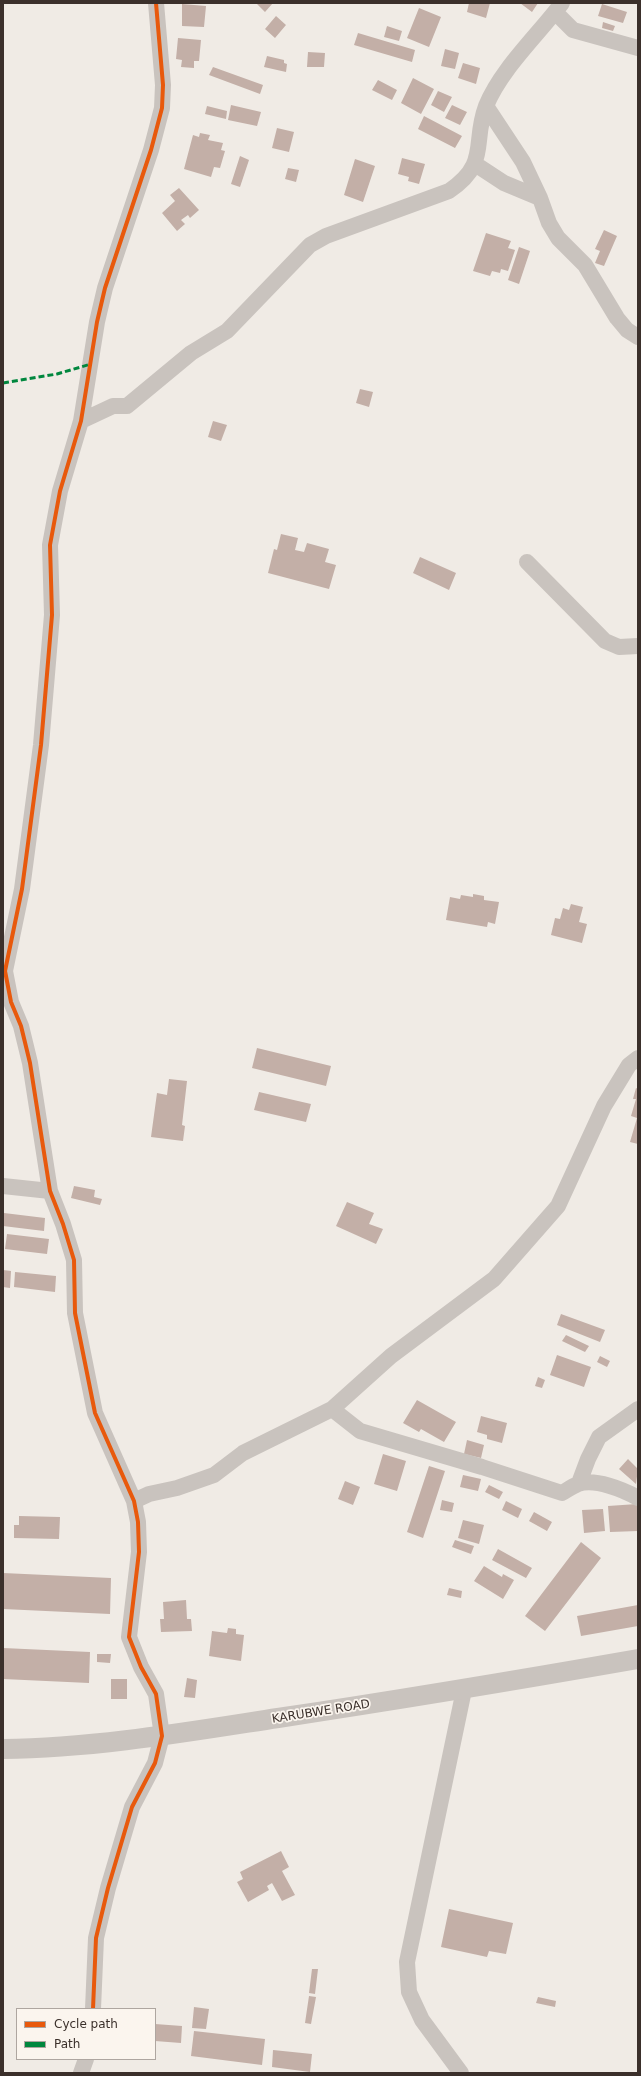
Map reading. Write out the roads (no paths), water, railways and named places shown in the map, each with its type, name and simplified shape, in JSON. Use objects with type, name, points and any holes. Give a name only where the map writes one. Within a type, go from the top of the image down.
[{"type":"street","points":[[93,2008],[96,1938],[108,1888],[132,1807],[155,1763],[162,1736],[156,1694],[141,1667],[129,1637],[140,1552],[138,1522],[134,1501],[94,1413],[75,1312],[74,1260],[63,1224],[50,1191],[30,1063],[21,1026],[11,1002],[5,971],[7,941],[22,889],[41,745],[49,668],[52,615],[50,545],[60,491],[81,422],[97,322],[105,288],[158,129],[162,108],[163,85],[156,3]]},
{"type":"street","points":[[81,422],[113,406],[128,406],[191,353],[227,331],[310,245],[326,236],[449,191],[462,182],[475,164],[486,106],[501,80],[558,8],[573,30],[638,48]]},
{"type":"street","points":[[486,106],[513,145],[540,198],[549,223],[558,238],[585,265],[617,318],[627,330],[638,337]]},
{"type":"street","points":[[475,164],[504,183],[540,198]]},
{"type":"street","points":[[527,562],[605,641],[620,647],[638,646]]},
{"type":"street","points":[[134,1501],[150,1494],[177,1488],[214,1475],[244,1453],[332,1409],[391,1356],[494,1279],[558,1206],[604,1106],[629,1065],[638,1058]]},
{"type":"street","points":[[3,1186],[50,1191]]},
{"type":"street","points":[[332,1409],[360,1432],[482,1467],[562,1493],[579,1483],[599,1484],[623,1489],[638,1498]]},
{"type":"street","points":[[579,1483],[588,1459],[599,1437],[638,1409]]},
{"type":"street","name":"KARUBWE ROAD","points":[[3,1750],[40,1749],[162,1736],[464,1690],[638,1659]]},
{"type":"street","points":[[460,2073],[422,2020],[409,1992],[407,1962],[464,1690]]},
{"type":"street","points":[[81,2073],[86,2060]]}]
